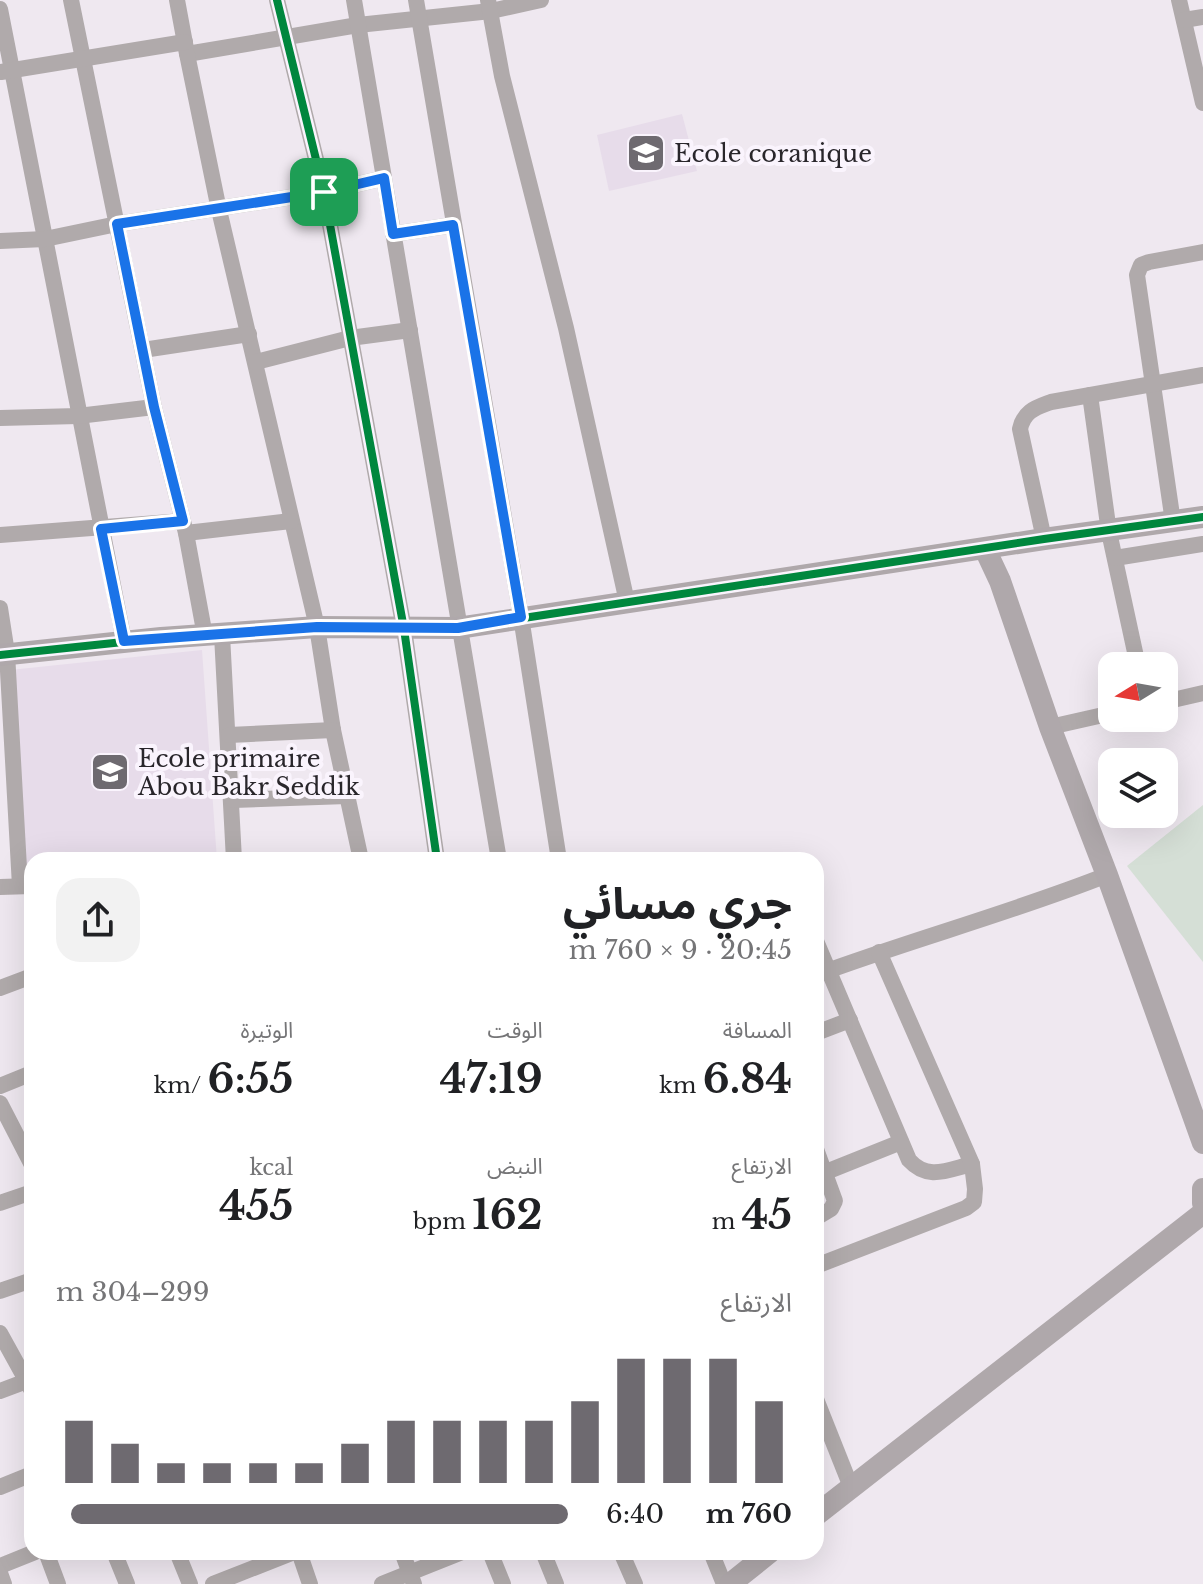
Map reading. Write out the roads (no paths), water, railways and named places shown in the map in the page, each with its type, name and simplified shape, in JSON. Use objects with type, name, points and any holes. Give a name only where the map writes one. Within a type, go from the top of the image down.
[{"type":"street","points":[[71,0],[154,407],[214,636],[229,735],[234,852]]},
{"type":"street","points":[[177,0],[219,210],[317,627],[333,730],[359,852]]},
{"type":"street","points":[[277,0],[324,192],[404,629],[436,852]]},
{"type":"street","points":[[354,0],[498,852]]},
{"type":"street","points":[[416,0],[558,852]]},
{"type":"street","points":[[5,72],[82,58],[288,38],[490,5],[541,0]]},
{"type":"street","points":[[1179,0],[1203,103]]},
{"type":"street","points":[[490,5],[502,76],[566,328],[627,602]]},
{"type":"street","points":[[0,9],[5,72],[45,239],[124,641]]},
{"type":"street","points":[[1184,20],[1203,17]]},
{"type":"street","points":[[0,241],[45,239],[117,224],[324,192],[384,178]]},
{"type":"street","points":[[393,234],[453,225]]},
{"type":"street","points":[[1173,522],[1137,275],[1141,265],[1149,262],[1203,252]]},
{"type":"street","points":[[256,362],[350,338],[410,330]]},
{"type":"street","points":[[143,350],[249,334]]},
{"type":"street","points":[[1044,539],[1020,429],[1023,418],[1031,409],[1051,402],[1152,383],[1203,377]]},
{"type":"street","points":[[1090,395],[1109,532],[1135,652]]},
{"type":"street","points":[[0,418],[78,416],[154,407]]},
{"type":"street","points":[[3,654],[124,641],[317,627],[458,628],[1203,517]]},
{"type":"street","points":[[0,535],[291,521]]},
{"type":"street","points":[[1115,558],[1203,544]]},
{"type":"street","points":[[985,549],[1000,581],[1050,727],[1107,875],[1203,1143]]},
{"type":"street","points":[[0,608],[24,866]]},
{"type":"street","points":[[1178,699],[1203,693]]},
{"type":"street","points":[[1050,727],[1098,716]]},
{"type":"street","points":[[229,735],[333,730]]},
{"type":"street","points":[[233,800],[347,796]]},
{"type":"street","points":[[824,973],[879,952],[1033,905],[1107,875]]},
{"type":"street","points":[[0,887],[24,886]]},
{"type":"street","points":[[824,1263],[966,1208],[974,1202],[972,1164],[879,952]]},
{"type":"street","points":[[824,975],[850,1020],[909,1160],[918,1170],[937,1172],[972,1164]]},
{"type":"street","points":[[0,988],[24,979]]},
{"type":"street","points":[[824,1030],[850,1020]]},
{"type":"street","points":[[0,1086],[24,1076]]},
{"type":"street","points":[[0,1103],[24,1150]]},
{"type":"street","points":[[826,1172],[901,1142]]},
{"type":"street","points":[[824,1167],[835,1201],[824,1213]]},
{"type":"street","points":[[1203,1189],[1203,1203]]},
{"type":"street","points":[[0,1203],[24,1198]]},
{"type":"street","points":[[824,1509],[1203,1213]]},
{"type":"street","points":[[0,1291],[24,1283]]},
{"type":"street","points":[[0,1333],[24,1374]]},
{"type":"street","points":[[0,1391],[24,1385]]},
{"type":"street","points":[[824,1419],[851,1487]]},
{"type":"street","points":[[0,1487],[24,1477]]},
{"type":"street","points":[[0,1566],[24,1556]]},
{"type":"street","points":[[49,1560],[58,1584]]},
{"type":"street","points":[[117,1560],[127,1584]]},
{"type":"street","points":[[180,1560],[190,1584]]},
{"type":"street","points":[[213,1584],[276,1560]]},
{"type":"street","points":[[300,1560],[310,1584]]},
{"type":"street","points":[[382,1584],[412,1578],[447,1560]]},
{"type":"street","points":[[493,1560],[503,1584]]},
{"type":"street","points":[[546,1560],[556,1584]]},
{"type":"street","points":[[624,1560],[635,1584]]},
{"type":"street","points":[[715,1560],[727,1584],[759,1560]]},
{"type":"street","points":[[254,1568],[261,1584]]},
{"type":"street","points":[[0,1573],[4,1584]]},
{"type":"place","name":"Ecole coranique","points":[[646,153]]},
{"type":"place","name":"Ecole primaire Abou Bakr Seddik","points":[[110,772]]}]
